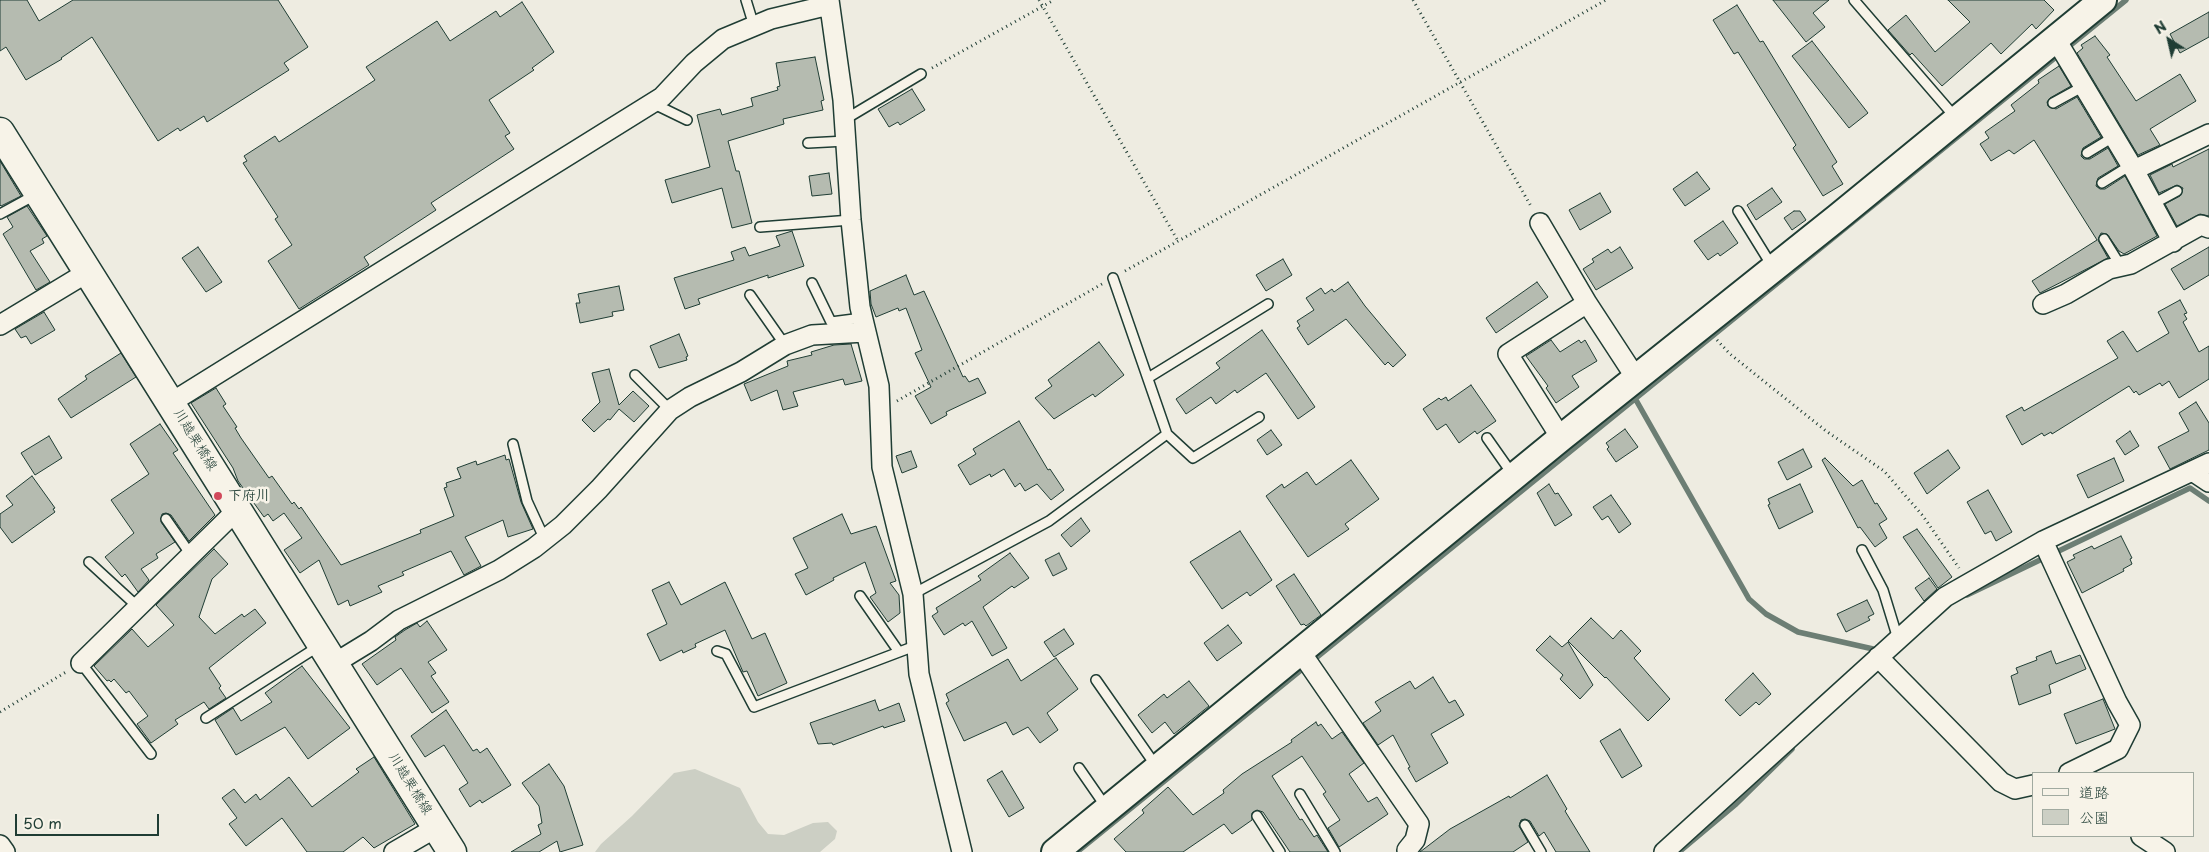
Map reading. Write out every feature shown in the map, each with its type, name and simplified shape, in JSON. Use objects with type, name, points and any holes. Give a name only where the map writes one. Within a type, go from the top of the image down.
[{"type":"main road","name":"川越栗橋線","points":[[0,132],[172,402],[452,852]]},
{"type":"street","points":[[172,402],[662,97],[694,63],[723,39],[771,19],[829,2],[844,120],[851,220],[864,325],[879,386],[882,467],[913,594],[907,649],[919,674],[962,852]]},
{"type":"street","points":[[1055,852],[1515,478],[1561,438],[1705,324],[1957,119],[2097,2]]},
{"type":"street","points":[[2056,38],[2115,136],[2173,242]]},
{"type":"street","points":[[2132,168],[2209,134]]},
{"type":"street","points":[[1540,223],[1587,303],[1636,378]]},
{"type":"street","points":[[2043,304],[2120,265],[2131,264],[2201,225],[2209,228]]},
{"type":"street","points":[[0,324],[88,272]]},
{"type":"street","points":[[1561,438],[1508,354],[1587,303]]},
{"type":"street","points":[[329,653],[371,641],[399,620],[499,570],[544,540],[599,489],[670,410],[785,345],[812,335],[864,325]]},
{"type":"street","points":[[1664,852],[1945,597],[2043,541],[2204,472]]},
{"type":"street","points":[[81,663],[238,509]]},
{"type":"street","points":[[2043,541],[2117,702],[2130,725],[2118,749],[2071,772]]},
{"type":"street","points":[[1300,651],[1420,824],[1416,840],[1407,851]]},
{"type":"street","points":[[1878,657],[2000,782],[2015,789],[2032,785]]},
{"type":"street","points":[[394,852],[437,827]]},
{"type":"street","points":[[2142,837],[2165,852]]},
{"type":"street","points":[[0,844],[5,852]]},
{"type":"lane","points":[[746,0],[754,26]]},
{"type":"lane","points":[[1854,0],[1957,119]]},
{"type":"lane","points":[[844,120],[921,74]]},
{"type":"lane","points":[[2053,103],[2084,86]]},
{"type":"lane","points":[[652,103],[687,120]]},
{"type":"lane","points":[[2087,153],[2115,136]]},
{"type":"lane","points":[[808,143],[846,141]]},
{"type":"lane","points":[[2102,183],[2132,168]]},
{"type":"lane","points":[[2153,204],[2177,191]]},
{"type":"lane","points":[[0,214],[38,193]]},
{"type":"lane","points":[[1738,211],[1774,268]]},
{"type":"lane","points":[[760,227],[851,220]]},
{"type":"lane","points":[[2104,239],[2120,265]]},
{"type":"lane","points":[[1112,278],[1167,434],[1193,458],[1259,416]]},
{"type":"lane","points":[[812,283],[831,322],[864,325]]},
{"type":"lane","points":[[750,295],[785,345]]},
{"type":"lane","points":[[1148,378],[1268,304]]},
{"type":"lane","points":[[635,375],[670,410]]},
{"type":"lane","points":[[913,594],[1049,521],[1167,434]]},
{"type":"lane","points":[[1487,438],[1515,478]]},
{"type":"lane","points":[[513,444],[526,501],[544,540]]},
{"type":"lane","points":[[166,519],[191,556]]},
{"type":"lane","points":[[1862,550],[1883,590],[1898,639]]},
{"type":"lane","points":[[89,562],[138,608]]},
{"type":"lane","points":[[717,650],[726,654],[754,707],[907,649],[860,596]]},
{"type":"lane","points":[[206,718],[329,653]]},
{"type":"lane","points":[[81,663],[151,754]]},
{"type":"lane","points":[[1096,680],[1158,768]]},
{"type":"lane","points":[[1079,768],[1107,810]]},
{"type":"lane","points":[[1300,794],[1334,852]]},
{"type":"lane","points":[[1257,816],[1280,852]]},
{"type":"lane","points":[[1525,825],[1541,852]]},
{"type":"path","points":[[1039,0],[1178,241]]},
{"type":"path","points":[[921,74],[1054,0]]},
{"type":"path","points":[[1413,0],[1540,223]]},
{"type":"path","points":[[881,410],[1606,0]]},
{"type":"path","points":[[1705,324],[1730,354],[1826,432],[1884,471],[1923,516],[1969,584]]},
{"type":"path","points":[[0,712],[81,663]]},
{"type":"green space","points":[[695,769],[740,788],[758,822],[768,834],[784,835],[813,823],[828,822],[837,831],[835,839],[820,852],[595,852],[674,773]]},
{"type":"building","points":[[0,0],[27,0],[39,21],[73,0],[278,0],[308,47],[284,63],[289,70],[207,122],[204,116],[180,131],[178,128],[158,141],[92,37],[62,59],[26,80],[6,47],[0,51]]},
{"type":"building","points":[[1773,0],[1829,0],[1813,13],[1825,27],[1806,42]]},
{"type":"building","points":[[1948,0],[2044,0],[2054,10],[2036,29],[2032,24],[2001,54],[1991,43],[1942,86],[1912,53],[1910,55],[1888,30],[1906,15],[1935,52],[1970,22]]},
{"type":"building","points":[[522,2],[554,52],[532,68],[534,70],[489,100],[510,133],[505,136],[514,149],[431,203],[436,210],[364,257],[369,265],[299,309],[268,261],[292,245],[275,219],[278,217],[243,163],[247,161],[244,156],[275,136],[279,142],[375,80],[366,67],[437,21],[450,41],[496,11],[500,17]]},
{"type":"building","points":[[1737,5],[1760,42],[1763,41],[1837,162],[1832,166],[1843,184],[1823,196],[1793,148],[1796,145],[1738,52],[1734,54],[1713,20]]},
{"type":"building","points":[[2209,12],[2209,37],[2180,53],[2170,34]]},
{"type":"building","points":[[2095,36],[2110,55],[2107,57],[2136,101],[2180,74],[2196,101],[2150,129],[2160,145],[2138,155],[2077,53],[2083,48],[2081,45]]},
{"type":"building","points":[[1812,41],[1868,113],[1849,128],[1792,56]]},
{"type":"building","points":[[815,57],[824,100],[821,101],[823,110],[783,119],[784,124],[728,141],[736,171],[739,171],[752,223],[732,228],[722,188],[672,203],[665,180],[710,167],[697,115],[720,109],[722,115],[753,106],[751,98],[778,90],[777,87],[780,86],[776,63]]},
{"type":"building","points":[[2059,66],[2071,86],[2050,98],[2047,102],[2048,106],[2056,109],[2077,97],[2101,137],[2083,148],[2081,156],[2084,159],[2090,159],[2108,148],[2118,166],[2098,178],[2096,186],[2100,189],[2105,189],[2125,176],[2157,236],[2124,254],[2119,251],[2107,234],[2101,233],[2098,240],[2108,258],[2040,293],[2032,281],[2097,240],[2034,140],[2014,154],[2009,150],[1991,161],[1980,144],[1989,138],[1985,132],[2015,111],[2011,105],[2039,83],[2038,80]]},
{"type":"building","points":[[912,89],[925,110],[900,125],[898,122],[889,127],[878,109]]},
{"type":"building","points":[[2209,149],[2209,216],[2200,214],[2177,226],[2165,204],[2180,196],[2183,188],[2177,185],[2159,193],[2150,175],[2172,164],[2173,167]]},
{"type":"building","points":[[0,161],[21,196],[1,206],[0,205]]},
{"type":"building","points":[[1697,172],[1710,189],[1685,206],[1673,189]]},
{"type":"building","points":[[829,173],[832,194],[812,196],[809,176]]},
{"type":"building","points":[[1772,188],[1782,202],[1756,220],[1747,205]]},
{"type":"building","points":[[1600,193],[1611,212],[1580,230],[1569,210]]},
{"type":"building","points":[[27,206],[47,236],[42,239],[44,243],[30,251],[50,282],[36,290],[3,234],[13,227],[7,217]]},
{"type":"building","points":[[1794,211],[1800,211],[1806,220],[1792,230],[1784,218]]},
{"type":"building","points":[[1723,221],[1738,243],[1720,256],[1718,253],[1708,260],[1694,241]]},
{"type":"building","points":[[792,231],[804,266],[768,278],[768,275],[698,299],[700,304],[685,309],[674,278],[734,260],[731,252],[745,247],[749,256],[780,246],[776,236]]},
{"type":"building","points":[[198,247],[222,282],[206,292],[182,258]]},
{"type":"building","points":[[1620,247],[1633,268],[1596,290],[1583,269],[1594,262],[1592,259],[1608,249],[1611,253]]},
{"type":"building","points":[[2209,247],[2209,275],[2184,290],[2171,269]]},
{"type":"building","points":[[1283,259],[1292,275],[1266,291],[1256,275]]},
{"type":"building","points":[[906,275],[914,295],[924,291],[963,377],[965,376],[969,382],[978,378],[986,393],[946,412],[947,415],[931,424],[915,396],[931,387],[915,353],[922,350],[906,308],[899,311],[898,308],[876,317],[871,304],[870,291]]},
{"type":"building","points":[[1348,282],[1365,306],[1406,355],[1393,367],[1388,362],[1385,365],[1346,319],[1308,345],[1297,328],[1300,326],[1297,321],[1314,310],[1306,298],[1321,288],[1325,294],[1332,289],[1334,292]]},
{"type":"building","points":[[1537,282],[1548,297],[1496,333],[1486,318]]},
{"type":"building","points":[[619,286],[624,310],[612,312],[613,316],[580,323],[576,303],[580,303],[578,294]]},
{"type":"building","points":[[2180,300],[2187,313],[2184,314],[2187,319],[2183,322],[2199,352],[2209,346],[2209,379],[2179,398],[2169,381],[2162,386],[2160,383],[2139,395],[2136,391],[2134,393],[2129,386],[2052,434],[2051,432],[2044,436],[2042,433],[2022,445],[2006,416],[2022,407],[2024,411],[2118,358],[2107,341],[2123,331],[2137,352],[2169,333],[2158,312]]},
{"type":"building","points":[[44,312],[55,330],[31,344],[26,336],[21,338],[15,329]]},
{"type":"building","points":[[1262,330],[1315,407],[1298,419],[1266,373],[1237,393],[1235,390],[1216,404],[1211,397],[1186,414],[1176,399],[1220,368],[1216,363]]},
{"type":"building","points":[[679,334],[688,356],[686,357],[687,360],[659,368],[650,346]]},
{"type":"building","points":[[1551,340],[1560,352],[1579,340],[1581,343],[1585,340],[1597,361],[1572,376],[1579,387],[1556,403],[1546,388],[1548,386],[1526,356]]},
{"type":"building","points":[[1099,342],[1124,375],[1095,397],[1093,394],[1054,419],[1035,398],[1052,386],[1048,380]]},
{"type":"building","points":[[851,344],[862,381],[845,385],[843,379],[793,392],[798,406],[783,410],[777,390],[751,401],[744,384],[788,366],[787,361],[812,355],[811,352],[834,345]]},
{"type":"building","points":[[121,353],[136,377],[71,418],[58,399],[87,379],[85,376]]},
{"type":"building","points":[[609,369],[619,405],[633,391],[649,406],[634,422],[619,409],[610,420],[608,419],[594,432],[582,420],[600,402],[592,373]]},
{"type":"building","points":[[1471,385],[1496,421],[1477,434],[1475,431],[1459,443],[1446,424],[1437,430],[1423,409],[1439,398],[1441,400],[1446,397],[1448,401]]},
{"type":"building","points":[[216,388],[226,404],[223,406],[237,427],[235,428],[269,478],[272,476],[292,504],[294,502],[299,509],[301,507],[341,565],[421,533],[420,530],[454,516],[444,488],[447,487],[446,483],[461,478],[457,468],[476,461],[477,465],[505,455],[506,460],[509,459],[521,502],[533,529],[508,537],[503,520],[465,537],[481,566],[464,575],[451,551],[402,572],[404,575],[378,586],[382,592],[350,606],[348,600],[338,605],[319,560],[300,573],[284,550],[302,538],[284,513],[273,521],[268,514],[264,517],[238,481],[233,468],[191,403]]},
{"type":"building","points":[[2196,402],[2209,423],[2209,450],[2170,469],[2158,447],[2189,431],[2179,413]]},
{"type":"building","points":[[1019,421],[1048,470],[1050,469],[1064,490],[1051,500],[1037,484],[1025,491],[1020,483],[1015,487],[1004,469],[991,477],[990,474],[970,485],[958,465],[976,454],[973,449]]},
{"type":"building","points":[[160,424],[178,450],[173,453],[215,515],[189,541],[171,515],[162,514],[161,522],[175,542],[156,554],[158,558],[141,569],[149,580],[138,592],[125,574],[122,577],[105,557],[134,533],[111,500],[149,474],[130,444]]},
{"type":"building","points":[[1625,429],[1638,447],[1616,462],[1607,449],[1609,447],[1606,443]]},
{"type":"building","points":[[1271,430],[1282,445],[1267,455],[1257,440]]},
{"type":"building","points":[[2130,431],[2139,446],[2125,455],[2116,441]]},
{"type":"building","points":[[49,436],[62,458],[35,475],[21,453]]},
{"type":"building","points":[[1803,449],[1812,467],[1787,480],[1778,462]]},
{"type":"building","points":[[1948,450],[1960,468],[1927,494],[1914,473]]},
{"type":"building","points":[[911,451],[917,467],[902,473],[896,456]]},
{"type":"building","points":[[1825,458],[1853,486],[1862,480],[1875,504],[1877,503],[1887,519],[1879,524],[1887,538],[1875,547],[1860,527],[1858,528],[1822,460]]},
{"type":"building","points":[[2114,458],[2124,481],[2088,498],[2077,475]]},
{"type":"building","points":[[1351,460],[1379,499],[1345,524],[1349,529],[1308,557],[1266,496],[1282,484],[1284,488],[1307,472],[1316,485]]},
{"type":"building","points":[[32,476],[55,508],[53,509],[55,512],[12,543],[0,527],[0,514],[13,505],[6,496]]},
{"type":"building","points":[[1549,484],[1555,494],[1558,493],[1572,515],[1555,526],[1537,493]]},
{"type":"building","points":[[1800,484],[1813,512],[1779,529],[1768,505],[1770,504],[1768,499]]},
{"type":"building","points":[[1988,490],[2012,532],[1996,541],[1991,531],[1985,534],[1967,502]]},
{"type":"building","points":[[1611,495],[1631,524],[1619,533],[1608,516],[1602,520],[1593,507]]},
{"type":"building","points":[[842,514],[851,534],[876,526],[896,581],[890,583],[899,595],[900,613],[888,622],[870,597],[876,593],[865,562],[833,578],[834,580],[806,595],[795,574],[808,568],[793,538]]},
{"type":"building","points":[[1081,518],[1090,531],[1071,547],[1061,535]]},
{"type":"building","points":[[1917,529],[1952,577],[1938,588],[1903,537]]},
{"type":"building","points":[[1240,531],[1272,580],[1250,596],[1247,592],[1222,609],[1190,562]]},
{"type":"building","points":[[2121,536],[2132,558],[2130,559],[2132,564],[2123,569],[2124,571],[2082,593],[2067,562],[2075,558],[2073,555],[2092,546],[2094,549]]},
{"type":"building","points":[[214,549],[228,564],[212,579],[199,617],[215,634],[242,614],[244,617],[255,609],[266,623],[209,668],[221,686],[219,688],[226,698],[209,709],[204,702],[175,720],[178,724],[151,743],[137,724],[148,716],[129,691],[126,693],[114,679],[111,682],[107,681],[94,666],[132,629],[148,647],[174,625],[156,605]]},
{"type":"building","points":[[1010,553],[1029,578],[1014,588],[1012,586],[983,607],[1007,648],[992,656],[972,621],[965,626],[963,623],[944,635],[932,616],[938,612],[936,608],[981,580],[978,576]]},
{"type":"building","points":[[1059,553],[1067,569],[1053,576],[1045,560]]},
{"type":"building","points":[[1294,574],[1321,615],[1306,626],[1304,624],[1301,625],[1276,586]]},
{"type":"building","points":[[1929,578],[1937,589],[1924,601],[1915,588]]},
{"type":"building","points":[[669,582],[681,605],[725,582],[752,639],[765,633],[787,683],[758,696],[747,671],[743,672],[725,630],[695,644],[696,647],[683,653],[682,650],[660,661],[647,634],[667,624],[652,590]]},
{"type":"building","points":[[1867,600],[1874,614],[1868,617],[1870,620],[1846,632],[1837,614]]},
{"type":"building","points":[[1591,618],[1613,639],[1621,630],[1641,651],[1634,658],[1670,699],[1648,721],[1568,641]]},
{"type":"building","points":[[427,621],[447,650],[428,662],[436,673],[431,676],[449,702],[432,713],[401,668],[377,685],[362,664],[396,640],[395,637],[405,630],[417,623],[420,627]]},
{"type":"building","points":[[1228,625],[1242,643],[1217,661],[1204,643]]},
{"type":"building","points":[[1064,629],[1074,644],[1054,657],[1044,642]]},
{"type":"building","points":[[1550,636],[1562,647],[1568,642],[1593,685],[1580,699],[1560,679],[1563,675],[1536,650]]},
{"type":"building","points":[[2051,651],[2056,664],[2080,655],[2086,669],[2049,685],[2051,693],[2019,705],[2011,676],[2018,673],[2016,668],[2037,660],[2036,657]]},
{"type":"building","points":[[1056,658],[1078,689],[1047,713],[1058,730],[1040,743],[1028,727],[1013,735],[1006,722],[964,741],[946,703],[949,701],[946,694],[1008,659],[1021,681]]},
{"type":"building","points":[[302,666],[350,728],[308,759],[285,727],[236,755],[215,720],[233,708],[241,721],[272,702],[265,693]]},
{"type":"building","points":[[1753,673],[1771,694],[1759,705],[1756,702],[1740,716],[1725,700]]},
{"type":"building","points":[[1433,677],[1449,703],[1455,700],[1464,715],[1431,734],[1448,763],[1416,782],[1393,735],[1378,745],[1363,723],[1381,711],[1375,702],[1410,681],[1415,689]]},
{"type":"building","points":[[1189,681],[1209,706],[1174,734],[1165,722],[1152,733],[1138,715],[1164,694],[1167,698]]},
{"type":"building","points":[[2103,699],[2115,729],[2076,744],[2064,714]]},
{"type":"building","points":[[875,700],[879,711],[899,703],[905,721],[884,728],[883,726],[833,745],[832,743],[818,744],[810,723]]},
{"type":"building","points":[[446,710],[473,751],[477,749],[480,753],[487,748],[511,785],[482,803],[480,800],[470,807],[459,789],[468,783],[444,745],[425,757],[411,736]]},
{"type":"building","points":[[1316,722],[1318,726],[1321,724],[1332,739],[1342,732],[1364,763],[1349,774],[1368,802],[1377,797],[1388,814],[1339,847],[1328,828],[1340,820],[1323,794],[1326,792],[1302,756],[1272,776],[1300,820],[1302,819],[1314,837],[1317,835],[1328,852],[1290,852],[1263,812],[1257,810],[1252,813],[1252,820],[1232,834],[1224,824],[1183,852],[1126,852],[1114,839],[1144,813],[1142,810],[1168,787],[1193,815],[1224,793],[1223,790],[1242,774],[1292,742],[1291,740]]},
{"type":"building","points":[[1620,729],[1642,766],[1622,778],[1600,741]]},
{"type":"building","points":[[374,757],[415,824],[374,848],[363,837],[343,852],[307,852],[282,818],[246,846],[229,824],[237,818],[222,798],[234,789],[245,803],[256,794],[260,800],[289,777],[312,807],[359,772],[356,769]]},
{"type":"building","points":[[549,764],[564,786],[583,845],[560,852],[557,841],[539,852],[511,852],[541,834],[538,825],[542,823],[539,806],[522,783]]},
{"type":"building","points":[[1002,771],[1024,808],[1009,817],[987,780]]},
{"type":"building","points":[[1547,775],[1567,809],[1565,811],[1590,852],[1556,852],[1544,832],[1539,836],[1530,821],[1525,819],[1521,820],[1519,826],[1528,842],[1513,852],[1420,852],[1450,829],[1509,796],[1510,798]]},
{"type":"waterway","points":[[1077,852],[2126,0]]},
{"type":"waterway","points":[[1636,400],[1749,599],[1766,614],[1798,632],[1882,651]]},
{"type":"waterway","points":[[1967,595],[2190,488],[2209,501]]},
{"type":"waterway","points":[[1679,852],[1735,805],[1792,749]]},
{"type":"place","name":"下府川","points":[[218,496]]}]
